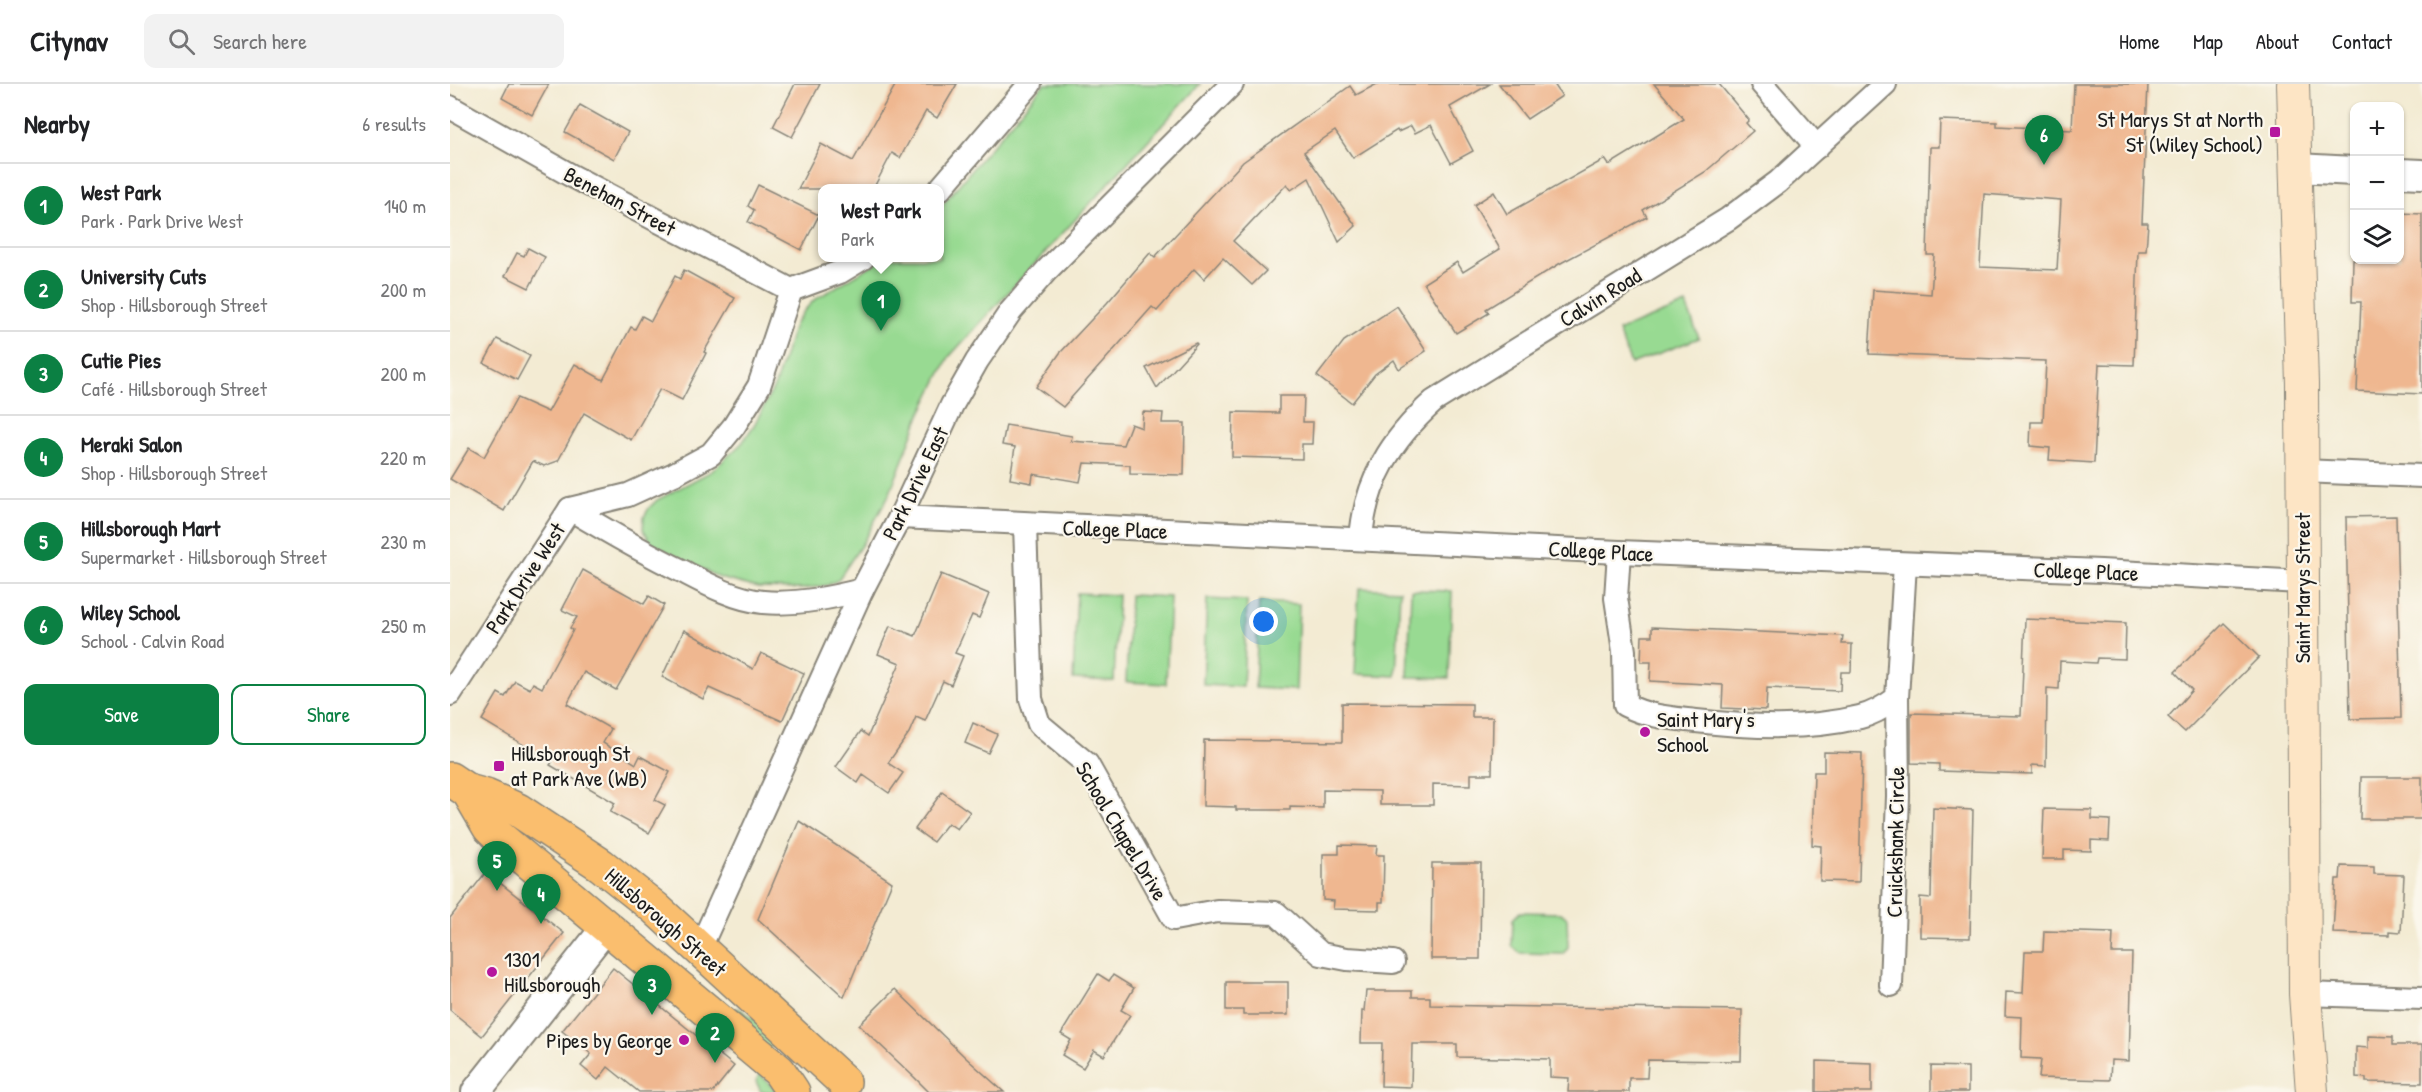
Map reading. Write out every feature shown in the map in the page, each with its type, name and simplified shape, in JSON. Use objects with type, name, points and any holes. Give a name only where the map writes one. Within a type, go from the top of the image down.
[{"type":"main road","name":"Saint Marys Street","points":[[2293,84],[2297,168],[2302,471],[2305,994],[2312,1092]]},
{"type":"main road","name":"Hillsborough Street","points":[[459,785],[518,810],[601,865],[655,908],[852,1087]]},
{"type":"main road","name":"Hillsborough Street","points":[[459,785],[489,827],[500,838],[778,1071],[793,1092]]},
{"type":"main road","points":[[607,926],[622,920],[636,920],[693,965],[755,1000]]},
{"type":"main road","points":[[802,1092],[817,1082],[831,1080],[852,1087]]},
{"type":"street","points":[[943,184],[1030,84]]},
{"type":"street","name":"Park Drive East","points":[[699,950],[862,590],[900,517],[952,405],[977,361],[1011,311],[1047,270],[1232,84]]},
{"type":"street","points":[[1762,84],[1817,147]]},
{"type":"street","name":"Calvin Road","points":[[1361,539],[1362,519],[1371,486],[1380,466],[1402,432],[1434,401],[1728,219],[1778,182],[1885,84]]},
{"type":"street","name":"Benehan Street","points":[[450,107],[572,176],[791,291]]},
{"type":"street","points":[[2297,168],[2350,171]]},
{"type":"street","points":[[2404,173],[2422,174]]},
{"type":"street","points":[[791,291],[840,272],[856,262]]},
{"type":"street","name":"Park Drive West","points":[[450,694],[570,509],[628,495],[711,454],[734,426],[759,386],[791,291]]},
{"type":"street","points":[[2302,471],[2422,476]]},
{"type":"street","points":[[570,509],[648,555],[736,596],[763,602],[798,601],[831,598],[862,590]]},
{"type":"street","name":"College Place","points":[[900,517],[1025,525],[2102,571],[2302,582]]},
{"type":"street","name":"School Chapel Drive","points":[[1025,525],[1031,699],[1040,724],[1087,764],[1174,919],[1217,911],[1276,913],[1321,954],[1347,959],[1392,962]]},
{"type":"street","points":[[1619,552],[1616,598],[1624,651],[1625,705],[1644,715],[1776,727],[1862,717],[1897,698]]},
{"type":"street","name":"Cruickshank Circle","points":[[1890,985],[1898,796],[1897,698],[1905,564]]},
{"type":"street","points":[[476,1092],[607,926]]},
{"type":"street","points":[[2305,994],[2422,998]]},
{"type":"green space","points":[[1044,84],[1200,84],[949,357],[920,415],[890,493],[862,544],[838,580],[828,585],[803,589],[758,588],[720,578],[652,544],[643,529],[644,517],[649,508],[657,500],[712,471],[742,443],[775,385],[794,325],[814,300],[877,262],[944,262],[944,202]]},
{"type":"green space","points":[[1686,304],[1699,338],[1631,364],[1618,331]]},
{"type":"green space","points":[[1359,588],[1400,590],[1396,676],[1355,674]]},
{"type":"green space","points":[[1411,590],[1452,591],[1449,678],[1408,677]]},
{"type":"green space","points":[[1077,593],[1118,595],[1114,681],[1073,679]]},
{"type":"green space","points":[[1130,595],[1170,597],[1166,684],[1126,682]]},
{"type":"green space","points":[[1207,599],[1247,601],[1243,687],[1203,685]]},
{"type":"green space","points":[[1259,602],[1299,604],[1296,690],[1255,688]]},
{"type":"green space","points":[[1520,912],[1561,913],[1567,918],[1568,947],[1563,954],[1520,953],[1512,946],[1513,919]]},
{"type":"green space","points":[[738,1008],[782,1037],[768,1050],[731,1016]]},
{"type":"green space","points":[[760,1074],[777,1092],[761,1092],[756,1081]]},
{"type":"building","points":[[509,84],[549,84],[532,115],[502,98]]},
{"type":"building","points":[[795,84],[820,84],[792,137],[773,127]]},
{"type":"building","points":[[896,84],[957,84],[937,118],[926,111],[900,158],[892,153],[876,184],[818,184],[818,189],[798,189],[821,144],[853,161]]},
{"type":"building","points":[[1377,84],[1490,84],[1450,107],[1473,151],[1451,163],[1431,125],[1415,133],[1411,126],[1398,132],[1397,130],[1353,158],[1335,131],[1304,152],[1356,226],[1339,242],[1309,178],[1291,190],[1287,184],[1233,241],[1266,271],[1252,285],[1223,258],[1204,279],[1194,269],[1157,311],[1152,307],[1063,407],[1036,387],[1060,353],[1150,253],[1155,257],[1243,162],[1350,86],[1356,95]]},
{"type":"building","points":[[1499,84],[1554,84],[1562,96],[1527,119]]},
{"type":"building","points":[[1654,84],[1719,84],[1749,120],[1746,123],[1753,131],[1705,172],[1643,210],[1647,217],[1559,264],[1486,309],[1489,313],[1456,333],[1424,283],[1457,262],[1463,272],[1500,249],[1474,205],[1494,192],[1507,214],[1605,159],[1609,165],[1684,119]]},
{"type":"building","points":[[2074,84],[2148,84],[2142,223],[2148,223],[2146,251],[2138,251],[2134,365],[2099,364],[2094,463],[2049,460],[2050,448],[2030,446],[2031,422],[2043,422],[2046,361],[1869,354],[1873,290],[1931,294],[1934,255],[1927,255],[1930,147],[1939,147],[1940,120],[1997,122],[1997,126],[2072,130]],"holes":[[[1984,194],[2061,200],[2057,270],[1980,267]]]},
{"type":"building","points":[[580,105],[628,132],[614,159],[565,132]]},
{"type":"building","points":[[758,185],[818,215],[818,217],[801,250],[748,222],[754,210],[748,206]]},
{"type":"building","points":[[2404,213],[2422,214],[2422,394],[2357,391],[2361,302],[2352,302],[2353,264],[2404,264]]},
{"type":"building","points":[[528,248],[545,257],[529,288],[505,276],[517,253],[524,256]]},
{"type":"building","points":[[684,270],[735,298],[704,352],[706,353],[682,400],[660,389],[631,440],[584,413],[558,461],[544,466],[533,461],[504,511],[450,479],[469,448],[484,457],[517,398],[548,412],[575,364],[603,380],[631,327],[635,329],[642,316],[651,321],[675,276],[680,279]]},
{"type":"building","points":[[1397,306],[1426,351],[1399,369],[1394,360],[1375,374],[1352,403],[1317,376],[1344,341]]},
{"type":"building","points":[[497,339],[530,356],[517,380],[484,363]]},
{"type":"building","points":[[1197,344],[1157,388],[1146,368]]},
{"type":"building","points":[[1279,396],[1304,396],[1303,422],[1313,422],[1312,444],[1302,444],[1302,459],[1232,457],[1233,412],[1279,413]]},
{"type":"building","points":[[1143,412],[1163,413],[1162,423],[1185,423],[1184,475],[1130,474],[1130,465],[1084,463],[1080,482],[1033,474],[1032,483],[1010,479],[1015,447],[1002,445],[1006,425],[1072,436],[1071,441],[1123,445],[1131,424],[1142,428]]},
{"type":"building","points":[[2396,516],[2401,718],[2350,719],[2346,517]]},
{"type":"building","points":[[583,570],[644,604],[649,596],[664,605],[616,690],[584,672],[567,704],[611,729],[603,743],[636,764],[640,756],[670,772],[655,800],[665,805],[649,833],[610,812],[615,803],[550,765],[552,762],[482,720],[498,693],[505,697],[515,681],[530,689],[533,683],[542,688],[573,630],[570,628],[577,617],[562,610]]},
{"type":"building","points":[[941,574],[989,594],[979,618],[972,615],[955,653],[963,656],[951,685],[943,681],[925,721],[916,717],[909,733],[888,763],[903,773],[889,793],[863,775],[858,783],[836,767],[861,731],[868,736],[900,663],[878,654],[890,626],[915,636]]},
{"type":"building","points":[[2025,619],[2126,623],[2125,659],[2097,658],[2096,663],[2060,661],[2059,689],[2047,688],[2046,766],[2032,765],[2032,774],[1939,771],[1939,764],[1911,763],[1911,713],[2021,716]]},
{"type":"building","points":[[2224,623],[2259,657],[2185,732],[2168,717],[2192,690],[2175,672]]},
{"type":"building","points":[[1652,627],[1843,636],[1842,644],[1852,644],[1851,672],[1841,672],[1840,691],[1767,688],[1766,710],[1722,708],[1723,685],[1650,681],[1651,662],[1641,662],[1642,636],[1652,636]]},
{"type":"building","points":[[684,630],[753,669],[761,653],[804,673],[782,721],[709,688],[703,699],[662,677]]},
{"type":"building","points":[[1342,703],[1472,704],[1472,717],[1493,717],[1492,774],[1471,774],[1471,785],[1433,784],[1433,805],[1380,805],[1380,791],[1323,790],[1323,808],[1236,810],[1236,807],[1203,806],[1204,740],[1342,742]]},
{"type":"building","points":[[973,723],[997,734],[988,753],[965,743]]},
{"type":"building","points":[[1824,752],[1862,753],[1859,882],[1820,881],[1821,846],[1812,845],[1814,772],[1824,772]]},
{"type":"building","points":[[2361,777],[2422,777],[2422,819],[2360,819]]},
{"type":"building","points":[[942,792],[970,812],[957,829],[948,823],[933,842],[915,829]]},
{"type":"building","points":[[1933,808],[1973,810],[1970,938],[1920,937],[1920,897],[1931,898]]},
{"type":"building","points":[[2044,809],[2092,810],[2092,819],[2110,820],[2109,841],[2091,840],[2091,851],[2064,850],[2064,859],[2042,859]]},
{"type":"building","points":[[799,821],[892,882],[844,997],[758,919]]},
{"type":"building","points":[[1339,845],[1377,846],[1376,855],[1384,855],[1383,902],[1379,902],[1379,910],[1333,909],[1334,901],[1323,900],[1323,854],[1339,854]]},
{"type":"building","points":[[1432,863],[1481,863],[1480,959],[1431,959]]},
{"type":"building","points":[[2341,866],[2374,867],[2374,874],[2404,875],[2401,932],[2389,931],[2389,935],[2333,933],[2336,879],[2340,879]]},
{"type":"building","name":"1301 Hillsborough","points":[[486,872],[564,933],[482,1036],[450,1010],[450,918]]},
{"type":"building","points":[[2044,931],[2113,933],[2112,953],[2132,953],[2129,1061],[2111,1060],[2110,1080],[2039,1078],[2041,1059],[2021,1058],[2022,1017],[2005,1016],[2006,992],[2023,993],[2025,951],[2043,951]]},
{"type":"building","points":[[613,968],[734,1066],[713,1092],[639,1092],[608,1067],[598,1080],[581,1066],[591,1054],[562,1031]]},
{"type":"building","points":[[1098,974],[1109,981],[1113,975],[1134,988],[1121,1010],[1130,1015],[1104,1056],[1094,1050],[1083,1068],[1062,1055],[1071,1040],[1061,1034]]},
{"type":"building","points":[[1226,982],[1288,982],[1288,1015],[1243,1015],[1243,1010],[1226,1010]]},
{"type":"building","points":[[895,989],[1004,1092],[929,1092],[859,1025]]},
{"type":"building","points":[[1366,991],[1412,991],[1412,997],[1430,997],[1430,1005],[1742,1010],[1741,1061],[1648,1060],[1647,1078],[1629,1078],[1629,1092],[1568,1092],[1569,1078],[1550,1077],[1550,1059],[1457,1057],[1457,1044],[1412,1044],[1411,1087],[1381,1086],[1382,1043],[1361,1043],[1362,1011],[1364,1011]]},
{"type":"building","points":[[2368,1036],[2393,1037],[2393,1045],[2422,1045],[2422,1083],[2366,1082],[2366,1078],[2356,1077],[2356,1047],[2368,1048]]},
{"type":"building","points":[[1816,1061],[1872,1063],[1872,1092],[1816,1092]]},
{"type":"building","points":[[1931,1066],[1968,1067],[1968,1092],[1931,1092]]},
{"type":"place","name":"St Marys St at North St (Wiley School)","points":[[2275,132]]},
{"type":"place","name":"Wiley School","points":[[2044,165]]},
{"type":"place","name":"West Park","points":[[881,331]]},
{"type":"place","name":"Saint Mary's School","points":[[1645,732]]},
{"type":"place","name":"Hillsborough St at Park Ave (WB)","points":[[499,766]]},
{"type":"place","name":"Hillsborough Mart","points":[[497,891]]},
{"type":"place","name":"Meraki Salon","points":[[541,924]]},
{"type":"place","name":"1301 Hillsborough","points":[[492,972]]},
{"type":"place","name":"Cutie Pies","points":[[652,1015]]},
{"type":"place","name":"Pipes by George","points":[[684,1040]]},
{"type":"place","name":"University Cuts","points":[[715,1063]]}]
